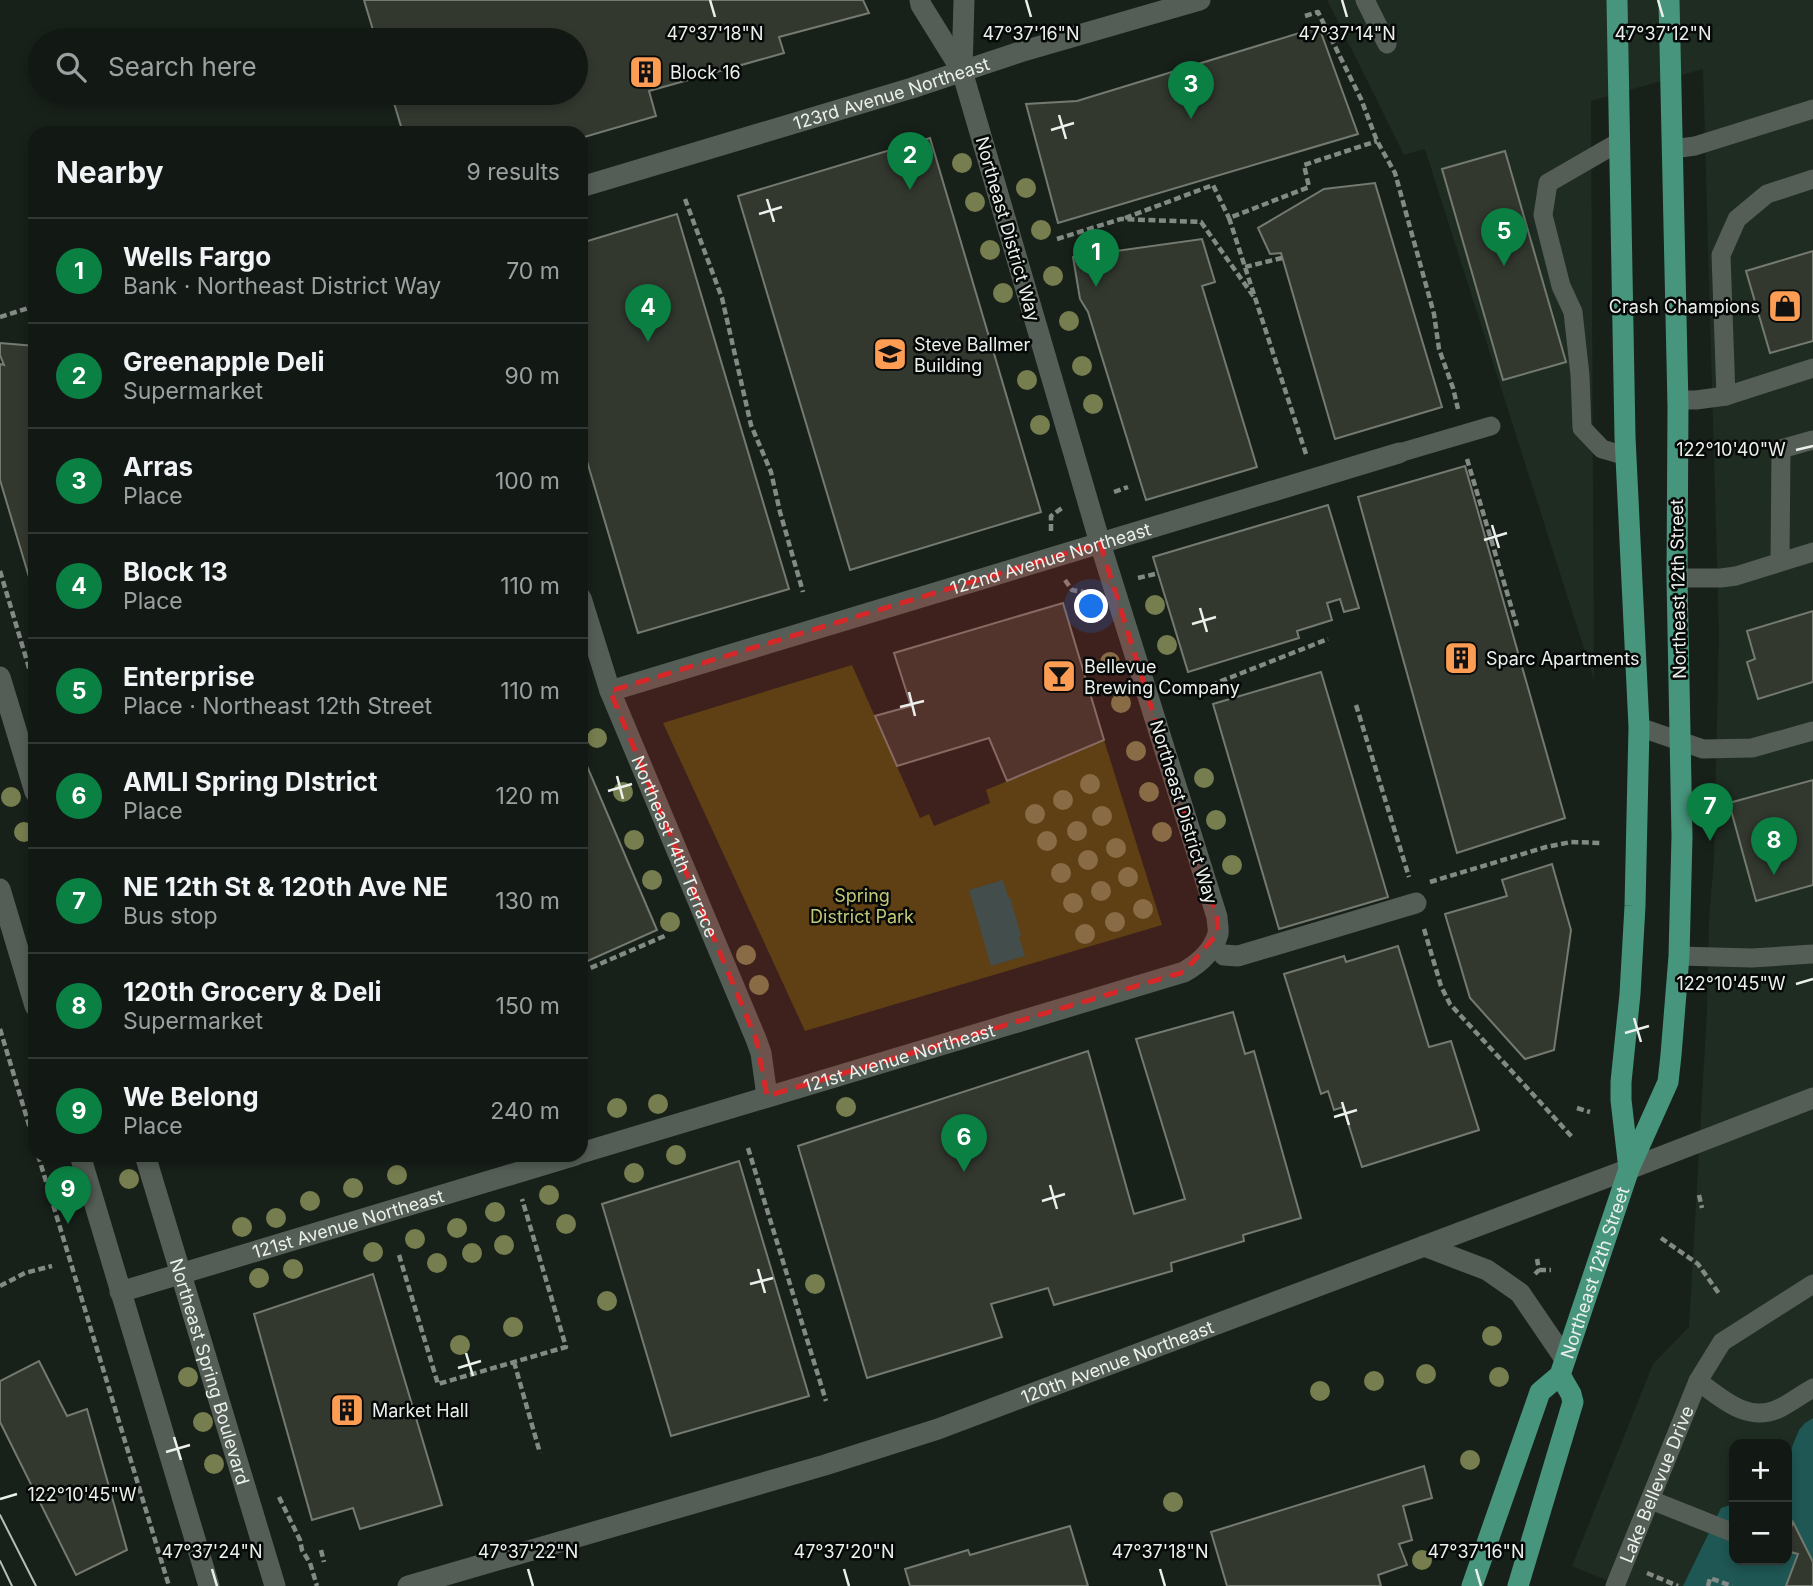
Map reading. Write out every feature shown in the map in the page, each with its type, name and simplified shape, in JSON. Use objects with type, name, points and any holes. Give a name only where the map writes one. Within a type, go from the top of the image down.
[{"type":"main road","name":"Northeast 12th Street","points":[[1617,0],[1626,456],[1639,727],[1635,906],[1630,995],[1620,1082],[1629,1169]]},
{"type":"main road","name":"Northeast 12th Street","points":[[1472,1586],[1540,1392],[1562,1367],[1629,1169],[1668,1082],[1679,956],[1682,836],[1669,0]]},
{"type":"main road","name":"Northeast 12th Street","points":[[1518,1586],[1573,1402],[1562,1367]]},
{"type":"street","name":"Northeast District Way","points":[[920,0],[962,71],[1100,543],[1217,917],[1217,951]]},
{"type":"street","name":"Northeast District Way","points":[[962,71],[964,0]]},
{"type":"street","name":"123rd Avenue Northeast","points":[[588,185],[912,88],[1020,52],[1200,0]]},
{"type":"street","name":"122nd Avenue Northeast","points":[[610,691],[1399,453]]},
{"type":"street","name":"Northeast 14th Terrace","points":[[588,620],[610,691],[757,1039],[767,1096]]},
{"type":"street","points":[[0,677],[28,769]]},
{"type":"street","points":[[0,889],[28,983]]},
{"type":"street","points":[[1217,951],[1238,956],[1414,895]]},
{"type":"street","name":"121st Avenue Northeast","points":[[588,1151],[1184,972],[1217,951]]},
{"type":"street","name":"120th Avenue Northeast","points":[[408,1586],[462,1578],[938,1429],[1813,1098]]},
{"type":"street","points":[[82,1162],[209,1586]]},
{"type":"street","name":"Northeast Spring Boulevard","points":[[147,1162],[275,1586]]},
{"type":"street","name":"121st Avenue Northeast","points":[[120,1292],[553,1162]]},
{"type":"street","points":[[1424,1246],[1487,1270],[1520,1293],[1562,1367]]},
{"type":"lane","points":[[1366,0],[1387,44]]},
{"type":"lane","points":[[1672,149],[1695,146],[1813,109]]},
{"type":"lane","points":[[1619,142],[1548,183],[1543,215],[1561,286],[1573,313],[1580,375],[1581,428],[1602,449],[1626,456]]},
{"type":"lane","points":[[1726,396],[1721,255],[1737,219],[1767,194],[1813,179]]},
{"type":"lane","points":[[1677,400],[1726,396],[1813,368]]},
{"type":"lane","name":"122nd Avenue Northeast","points":[[1399,453],[1491,426]]},
{"type":"lane","points":[[1780,562],[1781,449],[1813,440]]},
{"type":"lane","points":[[1677,578],[1737,576],[1813,552]]},
{"type":"lane","points":[[1639,727],[1703,748],[1752,748],[1813,731]]},
{"type":"lane","points":[[1679,956],[1752,958],[1813,954]]},
{"type":"lane","name":"Lake Bellevue Drive","points":[[1615,1586],[1698,1381],[1722,1342],[1813,1284]]},
{"type":"lane","name":"Lake Bellevue Drive","points":[[1698,1381],[1739,1410],[1757,1414],[1778,1409],[1813,1388]]},
{"type":"lane","points":[[1651,1500],[1729,1531]]},
{"type":"path","points":[[1305,16],[1318,12],[1361,99],[1377,141],[1395,173],[1434,314],[1439,349],[1459,413]]},
{"type":"path","points":[[1229,218],[1309,187],[1304,165],[1377,141]]},
{"type":"path","points":[[1056,239],[1121,219],[1213,185],[1229,218],[1307,458]]},
{"type":"path","points":[[685,199],[722,298],[751,425],[771,472],[803,592]]},
{"type":"path","points":[[1121,219],[1201,222],[1256,301]]},
{"type":"path","points":[[1245,267],[1282,258]]},
{"type":"path","points":[[0,317],[28,308]]},
{"type":"path","points":[[1460,435],[1517,626]]},
{"type":"path","points":[[1114,492],[1128,487]]},
{"type":"path","points":[[1051,531],[1051,516],[1065,505]]},
{"type":"path","points":[[0,571],[28,665]]},
{"type":"path","points":[[1137,579],[1155,574]]},
{"type":"path","points":[[1065,578],[1072,590],[1090,593]]},
{"type":"path","points":[[1191,693],[1328,639]]},
{"type":"path","points":[[1356,705],[1441,986],[1450,1004],[1573,1138]]},
{"type":"path","points":[[1414,895],[1546,847],[1571,842],[1601,843]]},
{"type":"path","points":[[588,969],[667,935]]},
{"type":"path","points":[[0,1029],[28,1121]]},
{"type":"path","points":[[1577,1108],[1590,1112]]},
{"type":"path","points":[[748,1148],[826,1401]]},
{"type":"path","points":[[40,1162],[169,1586]]},
{"type":"path","points":[[399,1255],[438,1384],[566,1347],[520,1191]]},
{"type":"path","points":[[1699,1195],[1702,1208]]},
{"type":"path","points":[[1661,1238],[1698,1264],[1720,1295]]},
{"type":"path","points":[[1537,1259],[1539,1270],[1551,1270]]},
{"type":"path","points":[[0,1286],[25,1273],[52,1266]]},
{"type":"path","points":[[514,1362],[540,1453]]},
{"type":"path","points":[[302,1550],[310,1563],[317,1586]]},
{"type":"path","points":[[321,1550],[324,1562]]},
{"type":"path","points":[[1708,1586],[1710,1578],[1732,1586]]},
{"type":"highlighted area","points":[[1100,543],[1217,917],[1218,933],[1184,972],[767,1096],[756,1039],[610,691]]},
{"type":"shaded area","points":[[1327,0],[1813,0],[1813,1586],[1621,1586],[1572,1566],[1653,1364],[1689,1327],[1714,858],[1719,634],[1703,69],[1591,101],[1594,680],[1425,149],[1404,155]]},
{"type":"green space","name":"Spring District Park","points":[[852,665],[920,818],[929,814],[934,826],[990,803],[986,790],[1104,740],[1162,925],[805,1031],[663,723]]},
{"type":"water","points":[[1003,880],[1025,956],[991,966],[969,890]]},
{"type":"water","points":[[1813,1418],[1813,1586],[1683,1586],[1721,1508],[1729,1506],[1729,1565],[1792,1565],[1792,1447],[1805,1423]]},
{"type":"building","name":"Block 16","points":[[364,0],[863,0],[869,13],[779,37],[784,53],[649,91],[656,116],[588,136],[588,126],[401,126],[395,105],[588,105],[588,28],[372,28]]},
{"type":"building","points":[[1319,27],[1358,134],[1058,223],[1026,104],[1077,101]]},
{"type":"building","name":"Steve Ballmer Building","points":[[930,138],[1041,512],[850,570],[738,196]]},
{"type":"building","points":[[1505,151],[1566,362],[1503,380],[1442,169]]},
{"type":"building","points":[[1375,183],[1442,407],[1335,439],[1281,253],[1270,254],[1258,228],[1324,189]]},
{"type":"building","points":[[677,214],[789,589],[638,633],[588,465],[588,241]]},
{"type":"building","points":[[1202,239],[1215,282],[1202,286],[1257,467],[1146,500],[1088,312],[1080,299],[1073,257]]},
{"type":"building","name":"Crash Champions","points":[[1813,251],[1813,341],[1770,353],[1746,271]]},
{"type":"building","points":[[0,343],[28,345],[28,574],[0,480],[0,364],[4,365],[0,355]]},
{"type":"building","name":"Sparc Apartments","points":[[1465,466],[1565,818],[1457,853],[1358,497]]},
{"type":"building","points":[[1328,505],[1359,608],[1344,612],[1340,599],[1327,603],[1332,620],[1297,631],[1299,638],[1188,672],[1153,557]]},
{"type":"building","points":[[1063,603],[1104,740],[1007,781],[989,738],[897,766],[875,716],[911,706],[894,653]]},
{"type":"building","points":[[1813,611],[1813,682],[1758,699],[1747,662],[1755,659],[1747,631]]},
{"type":"building","points":[[1321,672],[1388,897],[1279,929],[1213,704]]},
{"type":"building","points":[[588,768],[657,930],[588,961]]},
{"type":"building","points":[[1813,780],[1813,885],[1756,901],[1729,803]]},
{"type":"building","points":[[1552,864],[1571,930],[1554,1050],[1525,1059],[1470,998],[1445,914],[1507,896],[1502,880]]},
{"type":"building","points":[[1398,946],[1429,1047],[1451,1041],[1479,1130],[1362,1167],[1343,1107],[1334,1110],[1328,1091],[1321,1094],[1284,974],[1344,956],[1346,962]]},
{"type":"building","points":[[1233,1012],[1245,1054],[1254,1051],[1301,1218],[1243,1235],[1244,1241],[1171,1263],[1172,1271],[1054,1305],[1048,1288],[991,1304],[1002,1337],[867,1378],[798,1146],[1088,1051],[1134,1214],[1185,1199],[1136,1039]]},
{"type":"building","points":[[739,1161],[809,1396],[671,1436],[602,1204]]},
{"type":"building","name":"Market Hall","points":[[373,1274],[442,1505],[360,1529],[353,1508],[312,1520],[254,1314]]},
{"type":"building","points":[[39,1361],[67,1416],[87,1409],[127,1550],[76,1575],[0,1422],[0,1381]]},
{"type":"building","points":[[1424,1466],[1432,1498],[1403,1506],[1412,1540],[1399,1544],[1407,1565],[1378,1575],[1381,1586],[1227,1586],[1211,1532]]},
{"type":"building","points":[[1793,1522],[1813,1562],[1813,1586],[1786,1586],[1798,1554],[1792,1552]]},
{"type":"building","points":[[1070,1526],[1088,1586],[910,1586],[905,1569],[968,1550],[970,1555]]},
{"type":"tram line","points":[[0,1515],[36,1586]]},
{"type":"tram line","points":[[0,1561],[12,1586]]},
{"type":"place","name":"Block 16","points":[[646,72]]},
{"type":"place","name":"Arras","points":[[1191,119]]},
{"type":"place","name":"Greenapple Deli","points":[[910,190]]},
{"type":"place","name":"Enterprise","points":[[1504,266]]},
{"type":"place","name":"Wells Fargo","points":[[1096,287]]},
{"type":"place","name":"Crash Champions","points":[[1785,306]]},
{"type":"place","name":"Block 13","points":[[648,342]]},
{"type":"place","name":"Steve Ballmer Building","points":[[890,354]]},
{"type":"place","name":"Sparc Apartments","points":[[1461,658]]},
{"type":"place","name":"Bellevue Brewing Company","points":[[1059,676]]},
{"type":"place","name":"NE 12th St & 120th Ave NE","points":[[1710,841]]},
{"type":"place","name":"120th Grocery & Deli","points":[[1774,875]]},
{"type":"place","name":"AMLI Spring DIstrict","points":[[964,1172]]},
{"type":"place","name":"We Belong","points":[[68,1224]]},
{"type":"place","name":"Market Hall","points":[[347,1410]]}]
